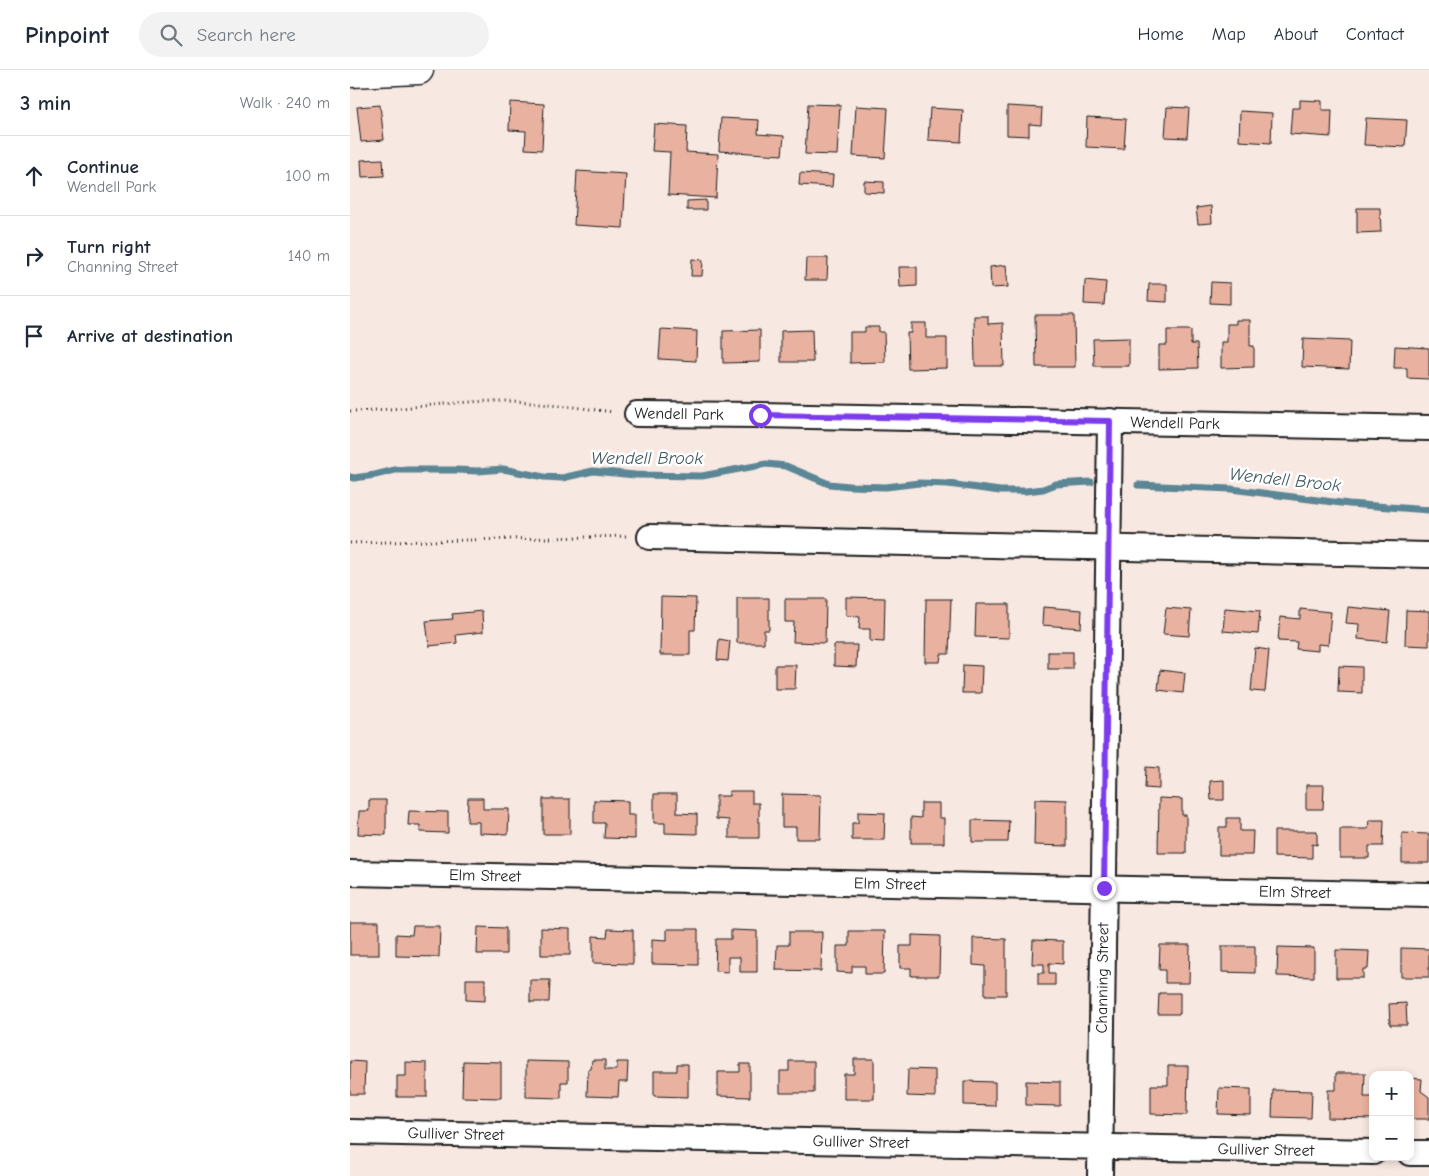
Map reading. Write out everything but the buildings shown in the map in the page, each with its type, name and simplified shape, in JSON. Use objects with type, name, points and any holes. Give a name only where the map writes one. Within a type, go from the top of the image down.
[{"type":"street","points":[[350,73],[419,70]]},
{"type":"street","name":"Wendell Park","points":[[637,414],[1429,428]]},
{"type":"street","name":"Channing Street","points":[[1100,1176],[1110,421]]},
{"type":"street","points":[[650,537],[1429,555]]},
{"type":"street","name":"Elm Street","points":[[350,873],[1429,895]]},
{"type":"street","name":"Gulliver Street","points":[[350,1132],[1369,1152]]},
{"type":"street","points":[[1414,1153],[1429,1153]]},
{"type":"path","name":"Wendell Park","points":[[350,411],[504,401],[555,404],[637,414]]},
{"type":"path","points":[[350,543],[650,537]]},
{"type":"waterway","name":"Wendell Brook","points":[[350,477],[375,475],[395,470],[478,471],[503,469],[544,477],[562,478],[593,471],[635,475],[702,476],[766,464],[786,466],[829,484],[849,486],[886,487],[919,483],[948,484],[1000,491],[1026,491],[1043,489],[1056,484],[1091,482]]},
{"type":"waterway","name":"Wendell Brook","points":[[1138,485],[1231,489],[1349,504],[1429,510]]},
{"type":"route","points":[[760,415],[1110,421],[1104,888]]}]
